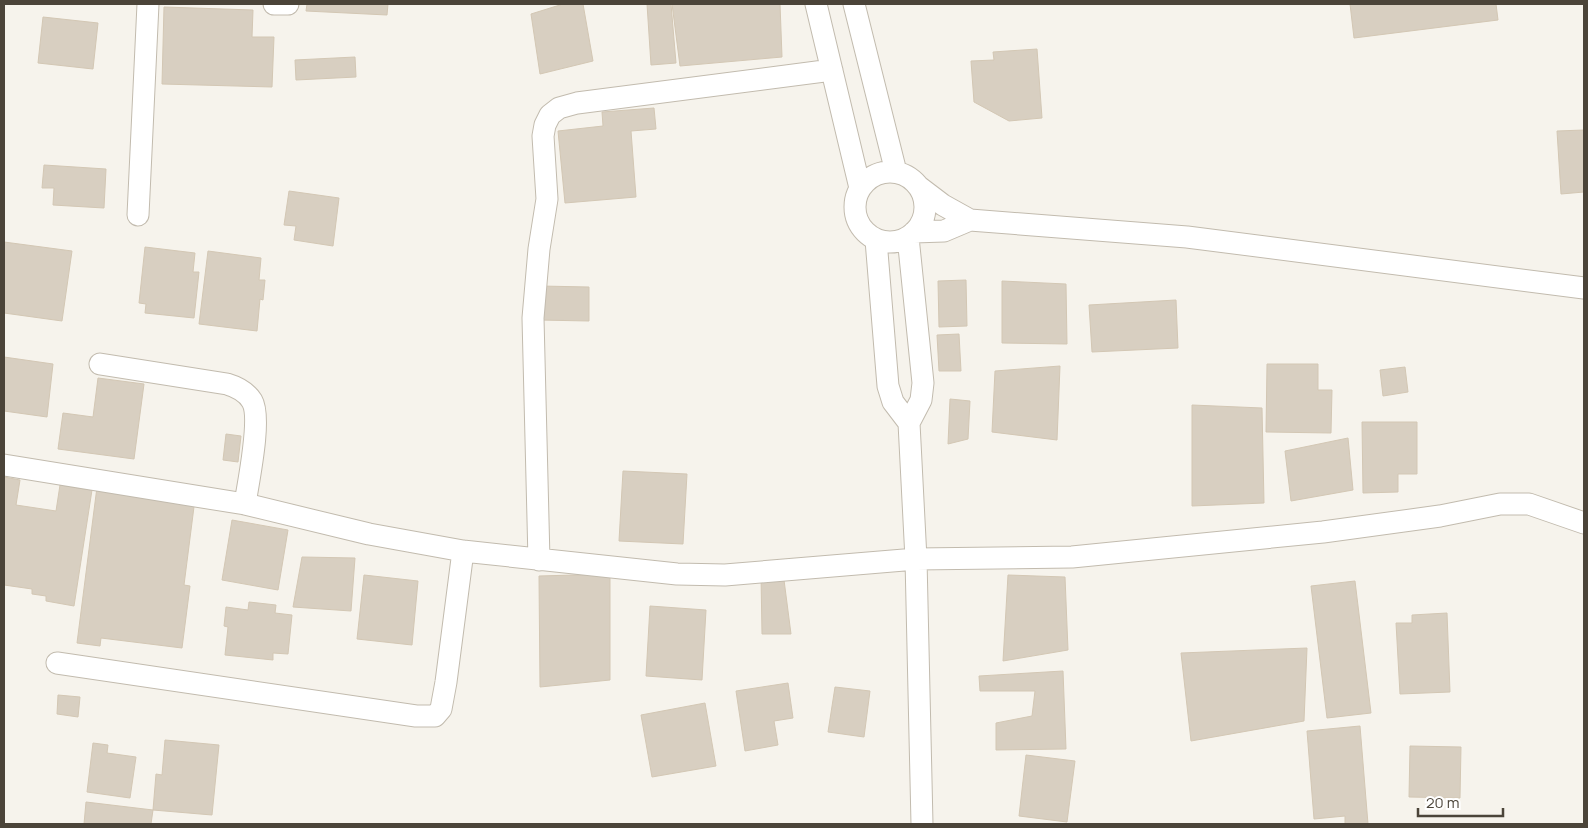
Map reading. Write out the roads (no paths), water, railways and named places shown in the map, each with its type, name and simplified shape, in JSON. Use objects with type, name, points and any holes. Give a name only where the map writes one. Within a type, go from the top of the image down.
[{"type":"street","points":[[138,215],[148,4]]},
{"type":"street","points":[[274,4],[288,4]]},
{"type":"street","points":[[816,4],[860,188]]},
{"type":"street","points":[[854,4],[896,172]]},
{"type":"street","points":[[539,560],[533,318],[539,249],[547,199],[543,136],[545,125],[550,115],[558,108],[577,103],[832,70]]},
{"type":"street","points":[[970,220],[944,231],[911,234],[892,242],[876,240],[864,231],[856,218],[854,203],[860,188],[869,178],[882,172],[896,172],[908,177],[943,205],[970,220],[1187,237],[1584,288]]},
{"type":"street","points":[[918,186],[923,196],[924,215],[911,234],[923,383],[921,400],[909,423],[916,559],[922,824]]},
{"type":"street","points":[[876,240],[888,386],[893,402],[909,423]]},
{"type":"street","points":[[100,364],[227,384],[246,393],[252,402],[256,422],[245,504]]},
{"type":"street","points":[[4,464],[245,504],[370,534],[463,551],[677,574],[725,575],[916,559],[1072,557],[1323,532],[1440,516],[1500,504],[1529,504],[1584,523]]},
{"type":"street","points":[[57,663],[416,716],[435,716],[441,709],[446,682],[463,551]]}]
